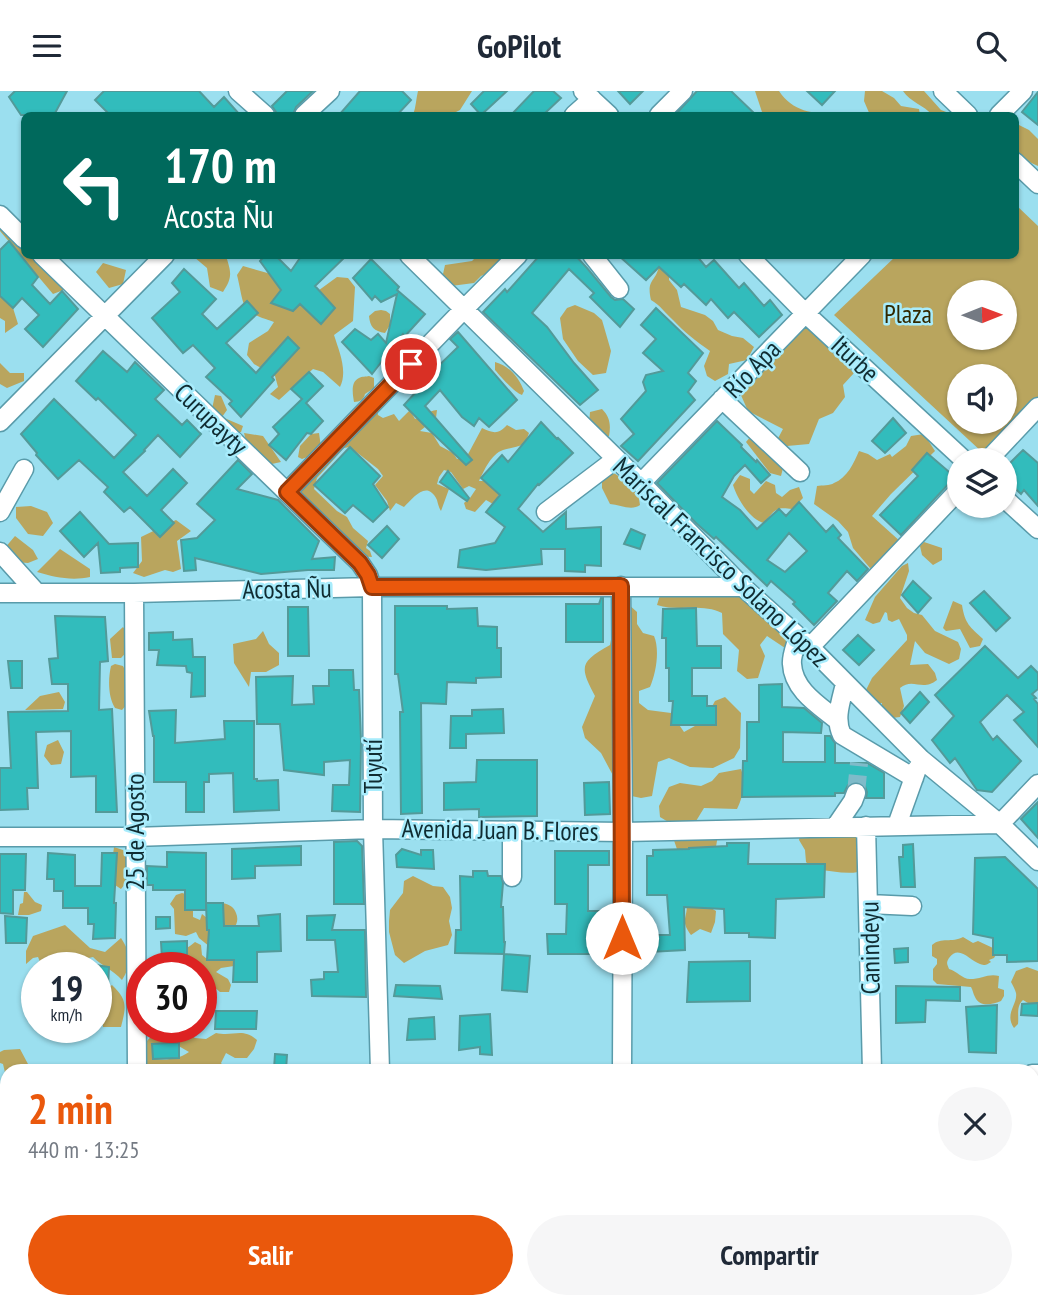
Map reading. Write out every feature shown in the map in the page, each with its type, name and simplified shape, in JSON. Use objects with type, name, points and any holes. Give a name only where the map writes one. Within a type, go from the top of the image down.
[{"type":"street","points":[[238,91],[262,112]]},
{"type":"street","points":[[307,112],[330,91]]},
{"type":"street","points":[[662,112],[683,91]]},
{"type":"street","points":[[943,91],[965,112]]},
{"type":"street","points":[[1002,112],[1023,91]]},
{"type":"street","points":[[576,112],[588,95],[606,112]]},
{"type":"street","points":[[1019,166],[1038,184]]},
{"type":"street","points":[[0,215],[21,236]]},
{"type":"street","name":"Curupayty","points":[[46,259],[360,563],[372,587]]},
{"type":"street","points":[[0,422],[161,259]]},
{"type":"street","name":"Mariscal Francisco Solano López","points":[[413,259],[743,587],[804,642],[921,759],[1000,824],[1038,862]]},
{"type":"street","points":[[287,492],[514,259]]},
{"type":"street","points":[[595,259],[619,289]]},
{"type":"street","name":"Iturbe","points":[[752,259],[805,313],[951,448]]},
{"type":"street","name":"Río Apa","points":[[641,483],[858,259]]},
{"type":"street","points":[[722,399],[800,472]]},
{"type":"street","points":[[999,448],[1038,407]]},
{"type":"street","points":[[546,512],[616,459]]},
{"type":"street","points":[[0,512],[24,469]]},
{"type":"street","points":[[837,720],[808,696],[792,665],[804,642],[947,502]]},
{"type":"street","points":[[1017,510],[1038,529]]},
{"type":"street","points":[[0,552],[36,592]]},
{"type":"street","points":[[0,577],[7,593]]},
{"type":"street","points":[[621,586],[622,1064]]},
{"type":"street","name":"Acosta Ñu","points":[[7,593],[372,587],[743,587]]},
{"type":"street","name":"Tuyutí","points":[[372,587],[373,829],[380,1064]]},
{"type":"street","name":"25 de Agosto","points":[[134,593],[137,1064]]},
{"type":"street","points":[[845,684],[837,720],[842,736],[860,755],[914,778]]},
{"type":"street","points":[[897,825],[921,759]]},
{"type":"street","points":[[1000,824],[1038,784]]},
{"type":"street","points":[[836,826],[856,793]]},
{"type":"street","name":"Avenida Juan B. Flores","points":[[0,837],[134,837],[373,829],[623,832],[1000,824]]},
{"type":"street","name":"Canindeyu","points":[[866,826],[872,1064]]},
{"type":"street","points":[[512,831],[512,877]]},
{"type":"street","points":[[869,904],[912,906]]},
{"type":"green space","points":[[418,91],[472,91],[456,112],[414,112]]},
{"type":"green space","points":[[755,91],[779,91],[790,103],[811,112],[762,112]]},
{"type":"green space","points":[[865,91],[882,91],[901,106],[919,109],[920,112],[869,112],[864,101]]},
{"type":"green space","points":[[903,91],[924,91],[941,110],[946,112],[928,112]]},
{"type":"green space","points":[[1019,125],[1038,139],[1038,166],[1019,154]]},
{"type":"green space","name":"Plaza","points":[[1019,208],[1038,226],[1038,398],[1017,419],[1017,364],[947,364],[947,420],[834,315],[893,259],[1019,259]]},
{"type":"green space","points":[[0,220],[21,243],[21,256],[0,231]]},
{"type":"green space","points":[[24,259],[37,259],[66,289],[53,294]]},
{"type":"green space","points":[[196,259],[227,259],[230,274],[223,292],[210,287],[207,268]]},
{"type":"green space","points":[[509,259],[502,267],[481,276],[474,283],[451,286],[444,282],[445,265]]},
{"type":"green space","points":[[103,263],[126,270],[123,284],[109,288],[96,272]]},
{"type":"green space","points":[[243,266],[271,274],[281,290],[271,303],[293,311],[337,277],[348,278],[355,287],[353,321],[334,335],[343,368],[340,387],[323,372],[313,369],[279,400],[270,394],[278,387],[275,376],[254,364],[247,355],[249,343],[268,331],[274,322],[255,315],[245,307],[237,275]]},
{"type":"green space","points":[[659,266],[669,272],[669,280],[677,290],[681,307],[705,315],[713,321],[718,330],[743,338],[754,347],[747,360],[729,364],[728,374],[715,381],[707,376],[704,366],[710,351],[651,300],[651,284]]},
{"type":"green space","points":[[0,293],[18,298],[13,308],[18,324],[5,333],[5,321],[0,318]]},
{"type":"green space","points":[[575,305],[594,313],[602,320],[611,351],[606,373],[593,375],[578,361],[563,339],[560,318],[567,308]]},
{"type":"green space","points":[[381,310],[390,314],[390,325],[385,333],[373,328],[369,316]]},
{"type":"green space","points":[[805,323],[854,373],[843,385],[845,397],[833,413],[819,419],[809,444],[787,446],[782,453],[775,444],[783,429],[748,411],[740,393]]},
{"type":"green space","points":[[495,362],[505,366],[517,377],[524,391],[522,395],[495,370]]},
{"type":"green space","points":[[0,363],[10,373],[24,373],[24,381],[7,388],[0,384]]},
{"type":"green space","points":[[360,377],[374,378],[374,388],[361,400],[354,402],[354,382]]},
{"type":"green space","points":[[215,395],[221,396],[227,410],[222,417],[243,426],[241,432],[233,432],[212,409]]},
{"type":"green space","points":[[377,409],[378,415],[383,418],[394,414],[399,421],[410,410],[415,419],[437,410],[436,418],[420,431],[432,433],[440,446],[453,453],[457,459],[466,458],[482,428],[495,432],[507,425],[529,433],[525,444],[499,452],[488,463],[479,481],[494,481],[502,490],[493,504],[486,500],[475,512],[466,509],[464,503],[476,489],[469,486],[463,489],[451,472],[444,470],[437,484],[449,489],[441,511],[433,494],[425,491],[416,495],[404,507],[396,503],[390,511],[387,501],[375,485],[383,476],[378,469],[350,447],[344,448],[317,478],[314,489],[347,517],[353,528],[368,541],[366,548],[372,557],[357,556],[301,499],[300,490]]},
{"type":"green space","points":[[602,409],[610,425],[609,436],[604,439],[589,424],[590,412]]},
{"type":"green space","points":[[244,433],[263,436],[281,462],[267,465],[248,449]]},
{"type":"green space","points":[[319,433],[321,447],[310,456],[302,459],[298,457],[300,446],[311,434]]},
{"type":"green space","points":[[924,434],[935,451],[872,516],[902,543],[892,561],[870,568],[853,548],[848,532],[838,521],[814,504],[817,486],[832,484],[843,478],[859,451],[877,460],[890,454],[892,457],[906,446],[911,436]]},
{"type":"green space","name":"Plaza","points":[[962,434],[1002,434],[988,448],[978,448]]},
{"type":"green space","points":[[751,436],[784,464],[781,476],[770,473],[746,442]]},
{"type":"green space","points":[[602,471],[614,473],[624,480],[629,479],[643,496],[639,499],[640,505],[630,508],[610,504],[602,488]]},
{"type":"green space","points":[[740,475],[750,479],[750,490],[754,494],[766,481],[775,485],[776,493],[782,497],[799,487],[803,498],[792,509],[775,510],[764,523],[749,513],[738,496],[733,485]]},
{"type":"green space","points":[[31,506],[47,512],[53,523],[43,536],[28,534],[16,518],[16,507]]},
{"type":"green space","points":[[176,520],[191,531],[177,541],[181,569],[173,572],[165,570],[144,577],[133,573],[142,561],[141,537]]},
{"type":"green space","points":[[15,536],[33,550],[38,559],[28,563],[15,562],[4,549]]},
{"type":"green space","points":[[924,542],[942,548],[942,560],[933,565],[922,555],[920,546]]},
{"type":"green space","points":[[60,549],[90,569],[90,577],[63,578],[37,572]]},
{"type":"green space","points":[[908,563],[909,571],[900,598],[907,608],[922,615],[935,631],[958,642],[961,649],[959,659],[949,664],[925,653],[915,641],[910,665],[928,664],[937,680],[927,685],[909,684],[900,688],[904,706],[900,717],[892,718],[882,715],[882,703],[875,704],[865,692],[872,678],[907,640],[907,635],[899,619],[892,622],[888,620],[885,612],[880,622],[873,624],[865,620],[875,597],[902,566]]},
{"type":"green space","points":[[671,592],[747,597],[790,638],[785,648],[767,636],[760,645],[765,656],[758,678],[747,679],[737,671],[739,650],[723,634],[722,613],[657,605],[660,595]]},
{"type":"green space","points":[[953,601],[962,605],[969,625],[983,639],[980,646],[970,648],[960,629],[946,631],[943,628]]},
{"type":"green space","points":[[618,603],[628,604],[637,612],[637,624],[643,633],[654,636],[656,642],[654,675],[650,687],[639,691],[639,703],[648,710],[671,713],[684,732],[704,721],[715,701],[725,697],[741,713],[740,748],[734,758],[713,768],[690,767],[669,758],[658,762],[652,796],[641,798],[617,793],[617,783],[601,753],[585,738],[582,727],[595,696],[586,678],[585,666],[593,656],[610,645]]},
{"type":"green space","points":[[123,627],[135,643],[121,658],[112,658],[110,639]]},
{"type":"green space","points":[[263,631],[269,644],[279,653],[279,665],[266,672],[251,672],[249,687],[234,663],[233,644],[256,639]]},
{"type":"green space","points":[[115,664],[123,666],[127,674],[129,702],[122,710],[115,708],[110,693],[110,671]]},
{"type":"green space","points":[[59,692],[65,702],[63,709],[25,710],[40,696]]},
{"type":"green space","points":[[58,740],[64,752],[61,764],[51,765],[44,756],[47,745]]},
{"type":"green space","points":[[741,769],[743,789],[737,809],[704,808],[693,826],[718,835],[706,905],[716,911],[715,922],[711,933],[700,929],[691,935],[685,923],[686,888],[673,838],[680,829],[660,817],[659,806],[669,787],[680,783],[701,786],[712,781],[719,773]]},
{"type":"green space","points":[[801,829],[856,834],[856,848],[861,851],[864,862],[858,872],[814,870],[806,862],[805,850],[799,840]]},
{"type":"green space","points":[[114,847],[123,850],[128,865],[127,880],[121,889],[115,885],[111,870]]},
{"type":"green space","points":[[413,876],[433,886],[443,887],[450,897],[452,908],[449,921],[452,935],[448,945],[425,951],[404,963],[395,955],[389,932],[390,910],[403,893],[404,881]]},
{"type":"green space","points":[[24,892],[42,905],[41,911],[18,915]]},
{"type":"green space","points":[[182,893],[196,897],[198,905],[193,910],[193,917],[200,920],[202,914],[207,918],[223,903],[231,907],[237,919],[233,929],[210,947],[196,932],[186,936],[175,934],[174,909],[170,904],[176,895]]},
{"type":"green space","points":[[65,925],[90,948],[105,952],[26,952],[33,936]]},
{"type":"green space","points":[[963,937],[973,943],[978,941],[993,948],[997,953],[989,960],[991,962],[985,965],[961,953],[953,954],[947,963],[949,969],[967,979],[999,976],[998,988],[1004,990],[1001,1001],[983,1004],[974,996],[971,987],[937,984],[933,980],[937,959],[932,956],[932,945],[939,941]]},
{"type":"green space","points":[[121,938],[128,952],[126,971],[122,980],[112,971],[112,952],[105,952]]},
{"type":"green space","points":[[195,942],[201,945],[202,952],[180,952]]},
{"type":"green space","points":[[234,958],[234,966],[217,971],[217,959]]},
{"type":"green space","points":[[1027,967],[1038,971],[1038,1003],[1023,1000],[1021,1002],[1018,1024],[1014,1028],[1010,1018],[1016,993],[1011,982],[1016,971]]},
{"type":"green space","points":[[217,973],[228,979],[231,985],[229,992],[217,989]]},
{"type":"green space","points":[[112,985],[121,995],[125,1009],[121,1027],[112,1027]]},
{"type":"green space","points":[[217,1033],[242,1033],[257,1040],[247,1058],[235,1058],[226,1053],[222,1064],[142,1064],[146,1043],[168,1043],[152,1044],[153,1059],[172,1059],[189,1052],[173,1043],[217,1043]]},
{"type":"green space","points":[[20,1049],[28,1064],[0,1063],[0,1052]]},
{"type":"building","points":[[15,91],[67,91],[56,112],[21,112],[21,115],[9,97]]},
{"type":"building","points":[[104,91],[199,91],[214,107],[224,97],[237,112],[107,112],[95,100]]},
{"type":"building","points":[[287,91],[313,91],[294,112],[276,112],[272,106]]},
{"type":"building","points":[[360,91],[402,91],[411,100],[400,112],[342,112]]},
{"type":"building","points":[[484,91],[507,91],[484,112],[478,112],[471,104]]},
{"type":"building","points":[[534,91],[553,91],[561,98],[546,112],[514,112]]},
{"type":"building","points":[[618,91],[643,91],[630,104]]},
{"type":"building","points":[[697,91],[731,91],[753,112],[678,112]]},
{"type":"building","points":[[807,91],[835,91],[822,105]]},
{"type":"building","points":[[1038,92],[1038,125],[1022,112]]},
{"type":"building","points":[[9,241],[38,277],[32,285],[50,304],[62,291],[78,309],[43,347],[25,329],[39,315],[22,298],[13,308],[0,296],[0,250]]},
{"type":"building","points":[[279,259],[291,271],[299,259],[343,259],[315,286],[335,308],[321,324],[300,304],[293,311],[271,303],[281,290],[260,261]]},
{"type":"building","points":[[371,259],[399,287],[397,290],[425,314],[405,336],[403,334],[372,374],[342,342],[355,329],[371,340],[378,334],[386,343],[397,294],[381,302],[375,296],[372,300],[353,278]]},
{"type":"building","points":[[536,259],[579,259],[611,297],[615,300],[623,299],[634,309],[620,327],[590,297],[594,293],[569,269],[532,313],[547,327],[598,390],[580,405],[483,312],[505,289],[507,292]]},
{"type":"building","points":[[622,259],[699,259],[706,267],[714,260],[739,288],[744,283],[764,306],[770,300],[782,315],[759,337],[734,312],[728,318],[711,299],[706,305],[684,284],[681,287],[659,267],[646,280]]},
{"type":"building","points":[[184,269],[216,299],[202,314],[217,329],[247,301],[258,313],[226,343],[256,373],[288,337],[299,348],[241,417],[229,404],[232,401],[206,377],[215,368],[193,345],[183,353],[152,318],[180,292],[172,283]]},
{"type":"building","points":[[656,308],[703,353],[688,373],[696,381],[688,392],[695,400],[638,461],[621,446],[634,434],[621,419],[646,391],[643,382],[646,375],[663,371],[643,353],[656,339],[641,325]]},
{"type":"building","points":[[458,332],[517,400],[489,427],[479,418],[474,426],[462,417],[440,390],[425,406],[472,460],[466,465],[404,405],[429,378],[427,377],[458,347],[450,339]]},
{"type":"building","points":[[103,351],[127,372],[135,362],[164,390],[155,399],[182,425],[187,420],[201,434],[180,457],[158,435],[123,472],[147,496],[173,469],[187,483],[161,510],[174,523],[160,537],[130,507],[124,512],[104,492],[108,487],[79,460],[58,479],[21,434],[54,399],[114,458],[136,435],[76,381]]},
{"type":"building","points":[[309,372],[323,386],[306,403],[323,421],[311,434],[307,433],[286,460],[269,445],[279,434],[273,427],[302,399],[291,389]]},
{"type":"building","points":[[893,418],[906,433],[885,453],[872,441]]},
{"type":"building","points":[[717,421],[770,475],[761,483],[745,465],[734,476],[722,497],[740,510],[757,529],[779,509],[786,516],[799,502],[826,532],[833,525],[841,535],[838,538],[868,569],[857,581],[847,571],[828,593],[837,601],[814,625],[793,604],[795,602],[771,581],[767,586],[716,537],[714,539],[696,523],[657,483]],"holes":[[[789,533],[807,551],[785,572],[767,560]]]},
{"type":"building","points":[[541,422],[573,453],[538,484],[518,509],[543,532],[566,512],[566,529],[601,527],[601,566],[585,565],[585,572],[565,571],[565,549],[541,549],[542,564],[486,570],[458,567],[460,550],[495,543],[505,527],[486,512],[500,495],[481,478],[502,455],[508,462]]},
{"type":"building","points":[[350,447],[380,476],[373,484],[388,507],[373,522],[353,505],[345,513],[314,485]]},
{"type":"building","points":[[1023,450],[1038,463],[1038,506],[1024,490],[1021,494],[1017,490],[1017,456]]},
{"type":"building","points":[[927,453],[947,470],[947,486],[901,535],[880,515],[918,476],[912,470]]},
{"type":"building","points":[[238,460],[252,474],[237,489],[278,500],[319,541],[312,559],[335,557],[334,570],[261,574],[195,558],[196,570],[184,571],[181,540],[197,538],[215,520],[197,504]]},
{"type":"building","points":[[448,471],[469,498],[467,501],[440,482]]},
{"type":"building","points":[[80,512],[109,544],[138,543],[138,567],[101,573],[98,543],[84,557],[60,531]]},
{"type":"building","points":[[387,526],[399,539],[382,558],[368,545]]},
{"type":"building","points":[[631,529],[645,535],[640,549],[624,544]]},
{"type":"building","points":[[913,581],[931,598],[918,613],[902,595]]},
{"type":"building","points":[[984,591],[1010,618],[996,631],[970,603]]},
{"type":"building","points":[[601,598],[603,642],[566,642],[566,604],[599,604]]},
{"type":"building","points":[[395,606],[477,608],[478,626],[497,627],[497,648],[501,648],[501,677],[476,678],[476,683],[447,682],[446,704],[421,703],[422,813],[401,814],[400,712],[403,712],[398,674],[395,674]]},
{"type":"building","points":[[288,607],[308,607],[309,656],[288,656]]},
{"type":"building","points":[[696,608],[697,646],[721,646],[721,668],[692,668],[692,696],[707,696],[707,706],[716,706],[716,725],[671,725],[673,701],[669,701],[666,638],[662,638],[663,609]]},
{"type":"building","points":[[55,616],[105,617],[108,661],[100,662],[99,710],[112,709],[117,812],[96,812],[96,776],[71,777],[71,731],[36,732],[38,788],[27,788],[28,809],[0,810],[0,768],[11,768],[8,712],[68,711],[68,684],[52,684],[49,659],[58,658]]},
{"type":"building","points":[[173,632],[173,640],[192,639],[193,657],[205,657],[205,696],[191,697],[192,673],[187,672],[186,666],[157,665],[159,650],[149,650],[149,633]]},
{"type":"building","points":[[858,635],[874,650],[859,665],[843,650]]},
{"type":"building","points":[[985,646],[1018,678],[1031,666],[1038,673],[1038,689],[1032,694],[1038,704],[1038,747],[1014,720],[1024,712],[1007,695],[980,722],[993,740],[997,736],[1021,761],[992,792],[977,790],[955,758],[950,763],[932,740],[954,716],[935,695]]},
{"type":"building","points":[[8,661],[22,661],[22,688],[11,688]]},
{"type":"building","points":[[329,670],[353,670],[354,690],[359,690],[360,812],[332,811],[333,785],[349,785],[350,760],[324,762],[324,775],[284,770],[280,724],[257,724],[256,677],[293,676],[292,705],[314,704],[313,686],[329,686]]},
{"type":"building","points":[[782,684],[782,707],[804,708],[822,723],[821,733],[783,732],[783,762],[825,762],[825,736],[830,736],[835,743],[835,763],[867,763],[884,773],[884,798],[866,798],[865,786],[855,782],[848,785],[844,793],[835,793],[835,796],[742,797],[743,761],[747,761],[747,722],[759,722],[759,685]]},
{"type":"building","points":[[920,692],[929,702],[910,723],[901,713]]},
{"type":"building","points":[[503,709],[504,733],[466,734],[466,748],[450,748],[451,716],[472,716],[472,710]]},
{"type":"building","points":[[176,710],[175,743],[225,739],[224,721],[254,721],[254,779],[278,780],[279,810],[234,812],[233,773],[209,774],[209,782],[204,782],[204,812],[186,812],[186,782],[154,782],[154,736],[149,711]]},
{"type":"building","points":[[477,760],[537,760],[537,816],[479,817],[479,809],[444,810],[444,783],[476,782]]},
{"type":"building","points":[[609,782],[610,814],[585,815],[584,783]]},
{"type":"building","points":[[1038,802],[1038,838],[1021,819]]},
{"type":"building","points":[[357,841],[362,846],[364,904],[334,904],[334,842]]},
{"type":"building","points":[[727,843],[749,843],[748,864],[825,864],[824,897],[776,899],[775,938],[749,937],[749,933],[725,933],[724,909],[684,907],[685,950],[649,952],[647,935],[670,935],[667,895],[647,895],[647,856],[653,856],[653,850],[727,846]]},
{"type":"building","points":[[913,844],[915,887],[901,887],[899,857],[903,857],[903,845]]},
{"type":"building","points":[[301,846],[301,865],[255,866],[255,878],[232,879],[232,849]]},
{"type":"building","points":[[402,849],[421,855],[421,850],[433,850],[434,869],[397,867],[396,855]]},
{"type":"building","points":[[555,851],[609,851],[609,865],[588,865],[588,911],[609,911],[609,954],[548,954],[547,934],[566,934],[567,904],[555,904]]},
{"type":"building","points":[[167,852],[206,853],[206,910],[185,910],[185,890],[153,890],[153,885],[147,885],[147,866],[167,867]]},
{"type":"building","points":[[48,853],[75,855],[75,886],[101,886],[102,853],[117,853],[115,938],[93,939],[94,924],[88,924],[88,908],[63,908],[63,891],[54,891],[54,879],[47,879]]},
{"type":"building","points":[[0,854],[26,854],[25,890],[13,890],[13,914],[0,913]]},
{"type":"building","points":[[1005,857],[1038,889],[1038,961],[1007,962],[1007,955],[993,955],[993,938],[973,934],[975,858]]},
{"type":"building","points":[[473,871],[487,871],[488,876],[501,876],[504,954],[455,953],[456,930],[461,930],[460,876],[473,877]]},
{"type":"building","points":[[206,903],[223,903],[224,926],[259,926],[258,916],[280,914],[281,951],[257,952],[257,982],[233,982],[234,960],[217,960],[217,952],[208,952]]},
{"type":"building","points":[[335,915],[332,930],[365,930],[366,997],[312,996],[311,980],[324,979],[324,972],[338,972],[335,940],[307,940],[307,916]]},
{"type":"building","points":[[5,916],[27,918],[26,943],[6,943]]},
{"type":"building","points":[[156,917],[170,917],[170,928],[156,929]]},
{"type":"building","points":[[187,941],[187,952],[162,952],[161,942]]},
{"type":"building","points":[[908,948],[908,962],[895,963],[894,949]]},
{"type":"building","points":[[504,954],[530,956],[527,992],[502,990]]},
{"type":"building","points":[[750,961],[750,1001],[687,1002],[689,962]]},
{"type":"building","points":[[396,985],[440,986],[442,999],[394,996]]},
{"type":"building","points":[[896,986],[960,987],[960,1001],[926,1000],[925,1022],[896,1023]]},
{"type":"building","points":[[1038,1003],[1038,1016],[1021,1015],[1022,1004]]},
{"type":"building","points":[[997,1005],[996,1053],[969,1052],[966,1007]]},
{"type":"building","points":[[217,1011],[257,1011],[256,1029],[217,1029]]},
{"type":"building","points":[[490,1014],[492,1055],[480,1054],[480,1047],[459,1050],[460,1016]]},
{"type":"building","points":[[434,1017],[435,1039],[407,1040],[409,1019]]},
{"type":"building","points":[[179,1043],[179,1058],[153,1059],[152,1044]]},
{"type":"building","points":[[275,1054],[287,1055],[286,1064],[274,1064]]},
{"type":"tunnel","points":[[856,793],[859,763]]},
{"type":"route","points":[[411,364],[287,492],[360,563],[372,587],[621,586],[622,938]]}]
